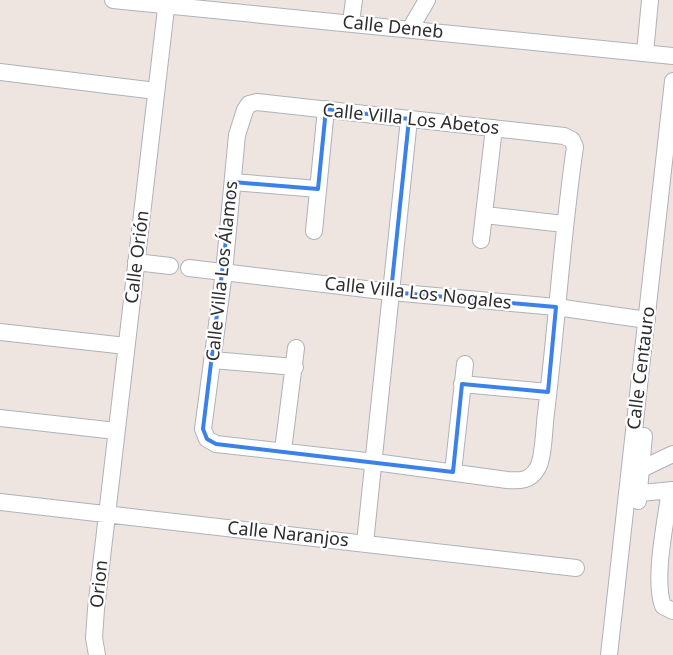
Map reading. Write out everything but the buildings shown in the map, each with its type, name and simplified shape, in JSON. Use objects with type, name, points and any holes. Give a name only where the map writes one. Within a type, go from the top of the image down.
[{"type":"street","name":"Calle Deneb","points":[[113,0],[251,6],[352,22],[673,56]]},
{"type":"street","points":[[352,22],[354,0]]},
{"type":"street","points":[[410,28],[427,0]]},
{"type":"street","points":[[645,53],[650,0]]},
{"type":"street","name":"Calle Orión","points":[[107,514],[166,3]]},
{"type":"street","points":[[0,72],[156,91]]},
{"type":"street","name":"Calle Centauro","points":[[635,472],[658,266],[673,81]]},
{"type":"street","name":"Calle Villa Los Abetos","points":[[249,104],[257,102],[326,109],[564,136],[572,140],[575,147],[564,224]]},
{"type":"street","name":"Calle Villa Los Álamos","points":[[249,104],[241,118],[237,136],[224,272],[203,430],[207,439],[216,444],[283,450]]},
{"type":"street","points":[[314,231],[326,109]]},
{"type":"street","points":[[365,543],[375,462],[390,292],[409,118]]},
{"type":"street","points":[[481,240],[494,128]]},
{"type":"street","name":"Calle Centauro","points":[[620,655],[647,320],[673,176]]},
{"type":"street","points":[[233,182],[318,189]]},
{"type":"street","points":[[296,348],[283,450],[507,480],[520,481],[531,478],[538,467],[548,392],[564,224],[485,215]]},
{"type":"street","points":[[136,262],[170,266]]},
{"type":"street","name":"Calle Villa Los Nogales","points":[[189,268],[390,292],[556,307],[647,320]]},
{"type":"street","points":[[0,332],[126,346]]},
{"type":"street","points":[[213,360],[294,367]]},
{"type":"street","points":[[453,472],[465,364]]},
{"type":"street","points":[[462,384],[548,392]]},
{"type":"street","points":[[0,418],[116,431]]},
{"type":"street","points":[[635,472],[673,454]]},
{"type":"street","points":[[633,494],[671,490],[661,562],[660,596],[663,606],[673,611]]},
{"type":"street","name":"Calle Centauro","points":[[609,655],[633,494]]},
{"type":"street","name":"Calle Naranjos","points":[[0,502],[576,568]]},
{"type":"street","name":"Orion","points":[[97,655],[94,638],[96,609],[107,514]]},
{"type":"highlighted area","points":[[326,109],[409,119],[391,292],[556,307],[548,392],[462,384],[453,472],[216,444],[207,439],[203,429],[233,182],[318,189]]}]
